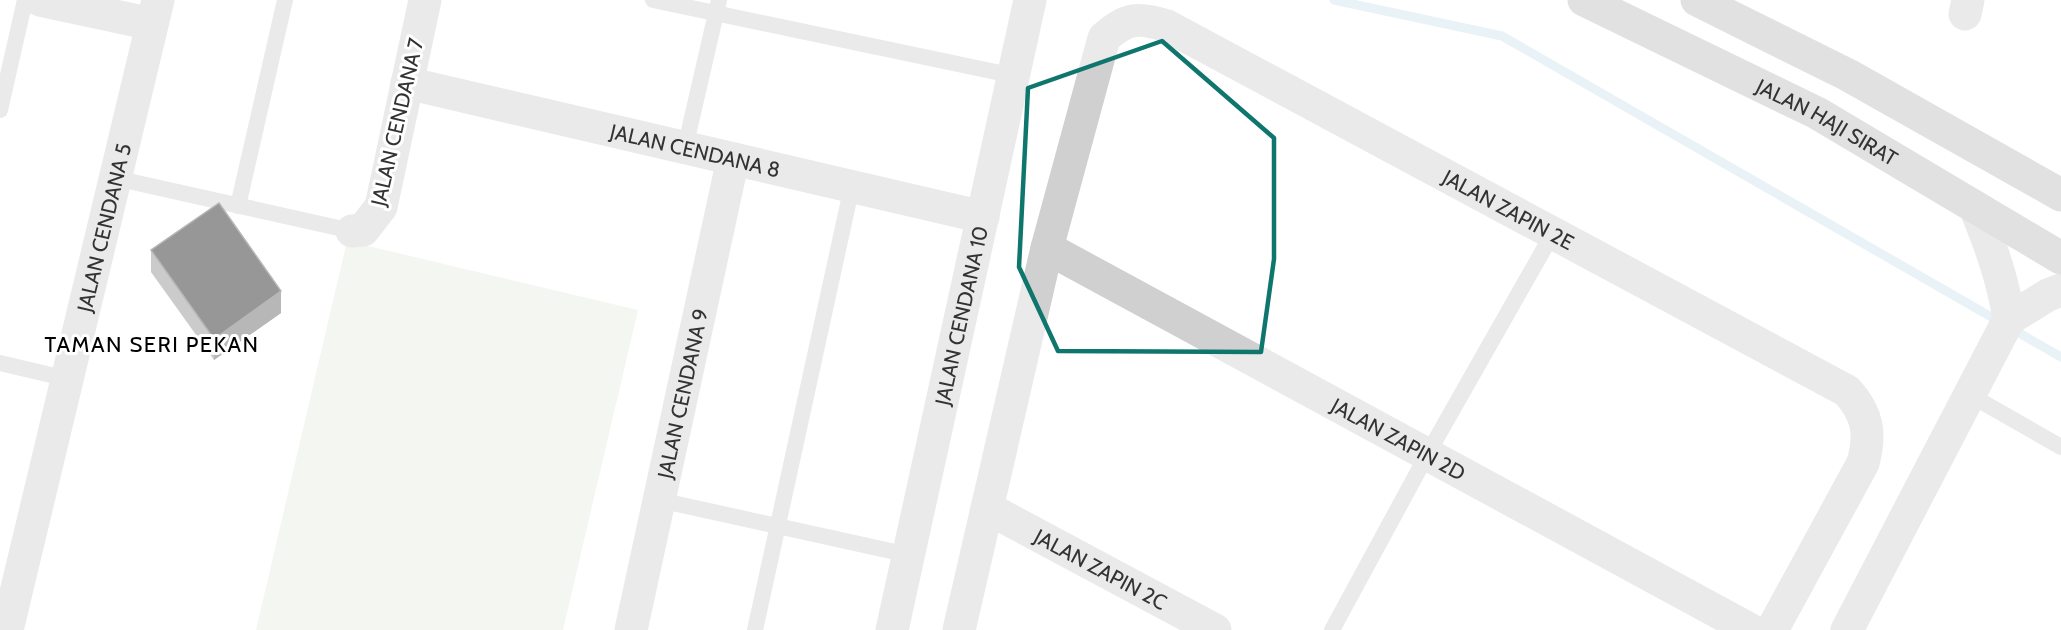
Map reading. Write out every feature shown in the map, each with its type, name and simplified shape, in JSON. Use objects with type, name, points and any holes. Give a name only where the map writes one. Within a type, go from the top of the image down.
[{"type":"main road","name":"JALAN HAJI SIRAT","points":[[1584,0],[1817,113],[2061,258]]},
{"type":"main road","points":[[1697,0],[1848,75],[2061,195]]},
{"type":"street","points":[[40,0],[155,12]]},
{"type":"street","name":"JALAN CENDANA 7","points":[[352,231],[363,230],[381,207],[425,0]]},
{"type":"street","name":"JALAN CENDANA 10","points":[[892,630],[1030,0]]},
{"type":"street","name":"JALAN CENDANA 5","points":[[7,630],[155,12]]},
{"type":"street","name":"JALAN ZAPIN 2E","points":[[1047,248],[1104,38],[1117,26],[1134,19],[1167,26],[1847,392],[1859,404],[1867,422],[1869,442],[1863,463],[1772,630]]},
{"type":"street","name":"JALAN CENDANA 8","points":[[407,83],[983,217]]},
{"type":"street","name":"JALAN CENDANA 9","points":[[631,630],[733,159]]},
{"type":"street","points":[[1975,207],[1997,263],[2009,319]]},
{"type":"street","points":[[958,630],[1047,248]]},
{"type":"street","name":"JALAN ZAPIN 2D","points":[[1047,248],[1751,630]]},
{"type":"street","points":[[1847,630],[2009,319],[2061,290]]},
{"type":"street","name":"JALAN ZAPIN 2C","points":[[987,508],[1215,630]]},
{"type":"lane","points":[[0,110],[25,0]]},
{"type":"lane","points":[[238,206],[285,0]]},
{"type":"lane","points":[[654,0],[718,7],[1015,76]]},
{"type":"lane","points":[[685,148],[718,7]]},
{"type":"lane","points":[[116,178],[352,231]]},
{"type":"lane","points":[[755,630],[852,186]]},
{"type":"lane","points":[[1332,630],[1427,455],[1553,232]]},
{"type":"lane","points":[[0,363],[68,379]]},
{"type":"lane","points":[[1970,395],[2061,447]]},
{"type":"lane","points":[[659,500],[909,555]]},
{"type":"highlighted area","points":[[1162,41],[1274,138],[1274,259],[1261,352],[1058,351],[1019,267],[1028,88]]},
{"type":"shaded area","points":[[347,241],[638,310],[563,630],[256,630]]},
{"type":"building","points":[[219,203],[281,291],[214,339],[151,250]]},
{"type":"waterway","points":[[1334,0],[1502,36],[2061,357]]},
{"type":"district","name":"TAMAN SERI PEKAN","points":[[152,344]]}]
